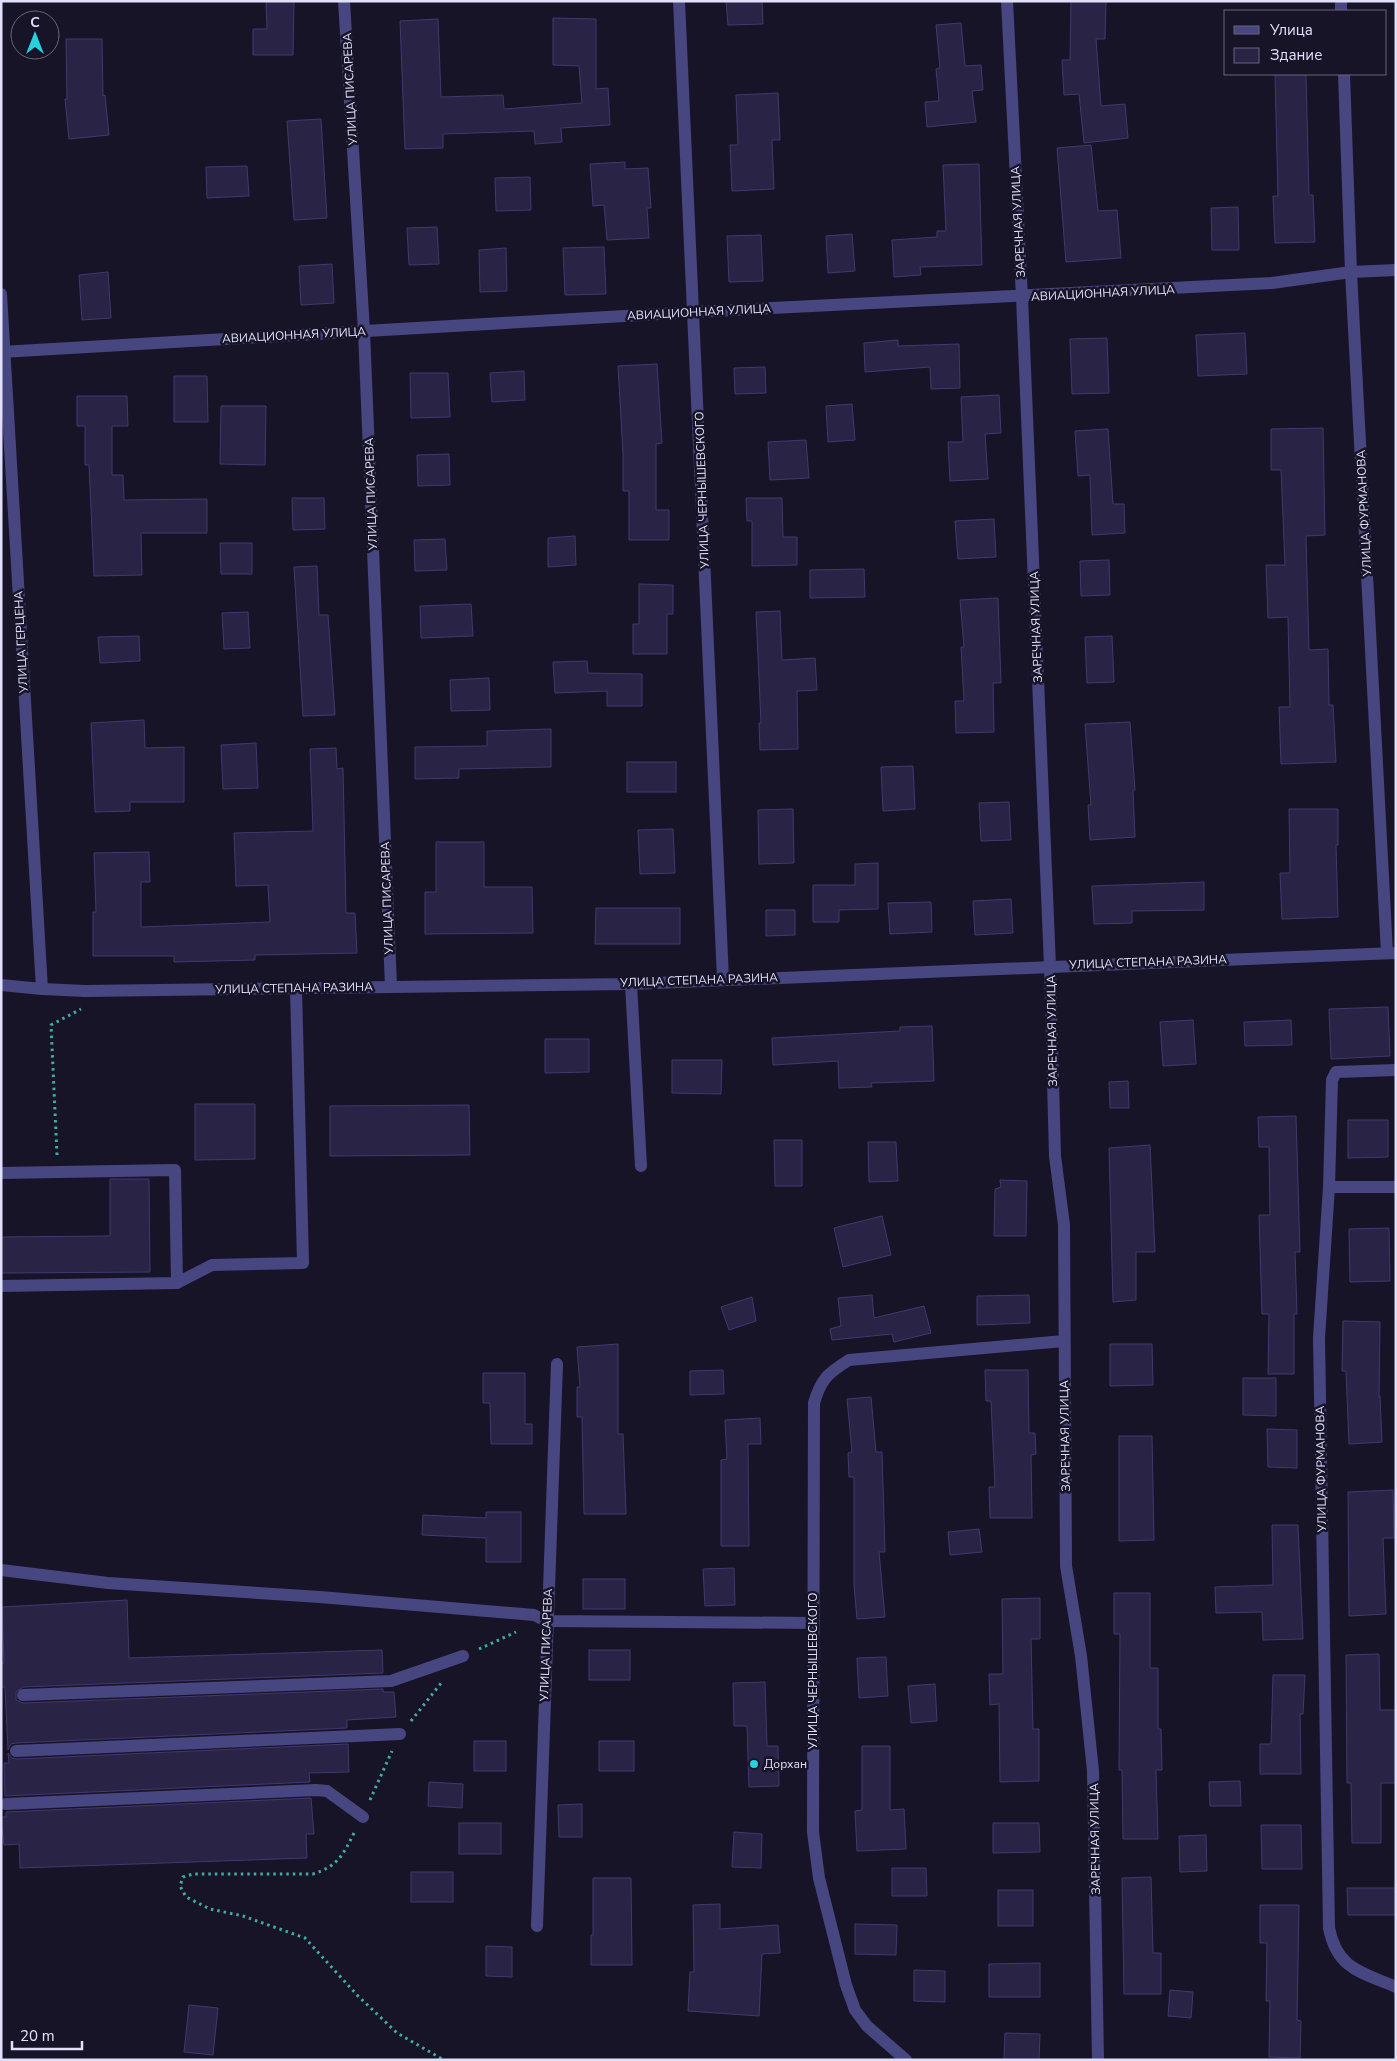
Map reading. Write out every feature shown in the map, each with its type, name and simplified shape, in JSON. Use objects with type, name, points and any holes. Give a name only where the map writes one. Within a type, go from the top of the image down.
[{"type":"street","name":"УЛИЦА ПИСАРЕВА","points":[[344,1],[364,331],[391,986]]},
{"type":"street","name":"УЛИЦА ЧЕРНЫШЕВСКОГО","points":[[679,1],[723,979]]},
{"type":"street","name":"ЗАРЕЧНАЯ УЛИЦА","points":[[1007,1],[1022,297],[1050,966],[1055,1156],[1064,1225],[1066,1566],[1081,1656],[1096,1811],[1098,2060]]},
{"type":"street","name":"УЛИЦА ФУРМАНОВА","points":[[1344,75],[1351,272],[1391,953]]},
{"type":"street","name":"АВИАЦИОННАЯ УЛИЦА","points":[[2,352],[694,312],[1272,283],[1351,272],[1396,270]]},
{"type":"street","name":"УЛИЦА ГЕРЦЕНА","points":[[1,294],[2,352],[42,990]]},
{"type":"street","name":"УЛИЦА СТЕПАНА РАЗИНА","points":[[1,985],[42,990],[296,990],[391,986],[631,984],[1391,953]]},
{"type":"street","points":[[631,984],[641,1166]]},
{"type":"street","points":[[1,1286],[177,1283],[212,1265],[302,1263],[296,990]]},
{"type":"street","name":"УЛИЦА ФУРМАНОВА","points":[[1396,1070],[1346,1070],[1336,1072],[1332,1080],[1329,1187],[1319,1338],[1329,1928],[1332,1944],[1343,1962],[1396,1987]]},
{"type":"street","points":[[1,1173],[175,1170],[177,1283]]},
{"type":"street","points":[[1329,1187],[1396,1187]]},
{"type":"street","name":"УЛИЦА ЧЕРНЫШЕВСКОГО","points":[[906,2060],[867,2026],[855,2010],[846,1985],[819,1878],[813,1832],[814,1403],[820,1384],[830,1372],[849,1360],[1064,1341]]},
{"type":"street","name":"УЛИЦА ПИСАРЕВА","points":[[537,1926],[546,1621],[557,1364]]},
{"type":"street","points":[[1,1570],[108,1583],[320,1597],[534,1615],[546,1621],[814,1623]]},
{"type":"street","points":[[23,1695],[391,1681],[463,1656]]},
{"type":"street","points":[[16,1751],[400,1734]]},
{"type":"street","points":[[6,1804],[316,1790],[327,1791],[363,1816]]},
{"type":"path","points":[[57,1159],[51,1025],[86,1006]]},
{"type":"path","points":[[463,1656],[516,1633],[534,1615]]},
{"type":"path","points":[[180,1886],[186,1897],[210,1910],[243,1916],[305,1938],[357,1995],[397,2033],[444,2060]]},
{"type":"building","points":[[266,1],[294,1],[293,55],[253,55],[253,29],[267,29]]},
{"type":"building","points":[[726,1],[762,1],[763,24],[728,25]]},
{"type":"building","points":[[1071,1],[1106,1],[1105,39],[1096,39],[1101,106],[1125,104],[1128,138],[1084,143],[1079,94],[1064,95],[1062,60],[1070,60]]},
{"type":"building","points":[[553,18],[596,19],[596,89],[608,88],[610,125],[561,128],[562,142],[535,144],[534,131],[443,134],[443,148],[405,149],[400,21],[438,19],[441,97],[503,95],[504,109],[582,103],[579,66],[553,65]]},
{"type":"building","points":[[961,23],[965,66],[981,65],[983,90],[972,91],[976,122],[927,127],[925,102],[939,101],[936,69],[940,68],[936,25]]},
{"type":"building","points":[[66,39],[102,39],[103,96],[105,95],[109,135],[69,139],[65,99],[67,99]]},
{"type":"building","points":[[1275,75],[1306,75],[1309,195],[1313,195],[1315,242],[1275,243],[1273,196],[1278,196]]},
{"type":"building","points":[[778,93],[780,140],[772,140],[774,189],[732,191],[730,145],[738,145],[736,95]]},
{"type":"building","points":[[321,119],[327,218],[294,220],[287,121]]},
{"type":"building","points":[[1091,145],[1098,211],[1117,210],[1121,258],[1066,262],[1057,148]]},
{"type":"building","points":[[625,162],[625,169],[648,168],[651,208],[647,208],[649,238],[607,240],[604,205],[593,206],[590,164]]},
{"type":"building","points":[[979,164],[982,265],[920,267],[921,275],[894,277],[892,240],[937,237],[937,231],[946,231],[943,165]]},
{"type":"building","points":[[247,166],[249,196],[207,198],[206,167]]},
{"type":"building","points":[[530,177],[531,210],[496,211],[495,178]]},
{"type":"building","points":[[1238,207],[1239,250],[1212,250],[1211,208]]},
{"type":"building","points":[[437,227],[439,264],[409,265],[407,228]]},
{"type":"building","points":[[852,234],[855,271],[828,273],[826,236]]},
{"type":"building","points":[[761,235],[763,281],[729,282],[727,236]]},
{"type":"building","points":[[604,247],[606,294],[565,295],[563,248]]},
{"type":"building","points":[[506,248],[507,291],[480,292],[479,250]]},
{"type":"building","points":[[332,264],[334,303],[301,305],[299,266]]},
{"type":"building","points":[[108,272],[111,318],[82,320],[79,275]]},
{"type":"building","points":[[1245,333],[1247,374],[1198,376],[1196,335]]},
{"type":"building","points":[[1107,338],[1109,393],[1072,394],[1070,339]]},
{"type":"building","points":[[898,340],[898,346],[959,344],[960,388],[931,389],[930,367],[865,372],[864,343]]},
{"type":"building","points":[[657,364],[662,443],[656,444],[656,510],[669,510],[669,540],[629,540],[629,491],[623,491],[618,366]]},
{"type":"building","points":[[765,367],[766,393],[735,394],[734,368]]},
{"type":"building","points":[[524,371],[525,400],[492,402],[490,373]]},
{"type":"building","points":[[410,373],[448,373],[450,417],[411,418]]},
{"type":"building","points":[[174,376],[207,376],[208,422],[174,422]]},
{"type":"building","points":[[999,395],[1001,433],[985,434],[988,479],[950,481],[948,442],[963,442],[961,397]]},
{"type":"building","points":[[77,396],[127,396],[128,426],[112,426],[112,475],[123,475],[124,500],[207,499],[207,533],[141,533],[142,575],[94,576],[89,465],[85,465],[85,426],[77,426]]},
{"type":"building","points":[[852,404],[855,440],[828,442],[826,406]]},
{"type":"building","points":[[221,406],[266,406],[265,465],[220,464]]},
{"type":"building","points":[[1323,428],[1325,535],[1306,536],[1309,650],[1328,649],[1329,705],[1333,705],[1336,762],[1281,764],[1279,707],[1290,707],[1288,617],[1268,618],[1266,565],[1285,565],[1281,470],[1271,470],[1271,429]]},
{"type":"building","points":[[1108,429],[1113,504],[1124,504],[1125,533],[1092,535],[1090,475],[1078,476],[1075,431]]},
{"type":"building","points":[[806,440],[809,478],[770,480],[768,442]]},
{"type":"building","points":[[449,454],[450,485],[418,486],[417,455]]},
{"type":"building","points":[[292,498],[324,498],[325,529],[293,530]]},
{"type":"building","points":[[746,498],[782,498],[783,537],[797,537],[797,565],[752,566],[752,521],[747,521]]},
{"type":"building","points":[[994,519],[996,557],[958,559],[955,521]]},
{"type":"building","points":[[575,536],[576,565],[548,567],[548,538]]},
{"type":"building","points":[[445,539],[447,570],[415,571],[414,540]]},
{"type":"building","points":[[220,543],[252,543],[252,574],[221,574]]},
{"type":"building","points":[[1109,560],[1110,595],[1081,596],[1080,561]]},
{"type":"building","points":[[317,566],[319,615],[328,615],[335,715],[303,716],[294,567]]},
{"type":"building","points":[[864,569],[865,597],[810,598],[810,570]]},
{"type":"building","points":[[639,584],[673,585],[673,614],[667,614],[667,654],[633,654],[633,624],[639,624]]},
{"type":"building","points":[[998,598],[1001,683],[993,683],[994,732],[956,733],[955,701],[964,701],[961,647],[964,647],[960,600]]},
{"type":"building","points":[[471,604],[473,636],[421,638],[420,606]]},
{"type":"building","points":[[780,611],[782,660],[815,658],[817,690],[797,691],[798,749],[760,750],[759,723],[761,723],[756,612]]},
{"type":"building","points":[[248,612],[250,648],[224,649],[222,613]]},
{"type":"building","points":[[139,636],[140,661],[100,663],[98,637]]},
{"type":"building","points":[[1112,636],[1114,682],[1087,683],[1085,637]]},
{"type":"building","points":[[587,661],[588,673],[642,674],[642,706],[607,706],[607,691],[555,693],[553,662]]},
{"type":"building","points":[[489,678],[490,710],[451,711],[450,680]]},
{"type":"building","points":[[144,720],[145,748],[184,747],[184,802],[130,802],[130,811],[95,812],[91,723]]},
{"type":"building","points":[[1130,722],[1135,790],[1133,791],[1135,837],[1090,840],[1088,805],[1091,805],[1085,724]]},
{"type":"building","points":[[551,729],[551,767],[459,769],[459,778],[415,779],[415,747],[487,746],[487,731]]},
{"type":"building","points":[[256,743],[258,788],[223,789],[221,745]]},
{"type":"building","points":[[336,748],[337,769],[343,768],[346,913],[355,913],[357,953],[255,955],[255,960],[174,962],[174,956],[93,956],[93,912],[96,912],[94,853],[149,852],[150,882],[141,882],[141,927],[270,922],[268,885],[236,886],[234,833],[313,831],[310,749]]},
{"type":"building","points":[[627,762],[676,762],[676,792],[627,792]]},
{"type":"building","points":[[913,766],[915,809],[883,811],[881,767]]},
{"type":"building","points":[[1009,802],[1011,840],[981,841],[979,803]]},
{"type":"building","points":[[793,809],[794,863],[759,864],[758,810]]},
{"type":"building","points":[[1289,809],[1338,809],[1338,845],[1336,845],[1338,917],[1282,919],[1280,873],[1290,873]]},
{"type":"building","points":[[673,829],[675,873],[640,874],[638,830]]},
{"type":"building","points":[[436,842],[484,842],[484,887],[532,887],[533,933],[425,934],[425,892],[436,892]]},
{"type":"building","points":[[878,863],[878,909],[839,910],[839,922],[813,922],[813,885],[855,885],[855,864]]},
{"type":"building","points":[[1204,882],[1204,910],[1132,911],[1132,923],[1094,924],[1092,886]]},
{"type":"building","points":[[1011,899],[1013,933],[975,935],[973,901]]},
{"type":"building","points":[[931,902],[932,932],[890,934],[888,903]]},
{"type":"building","points":[[596,908],[680,908],[680,944],[595,944]]},
{"type":"building","points":[[766,910],[795,910],[795,935],[766,936]]},
{"type":"building","points":[[1388,1007],[1390,1056],[1331,1059],[1329,1009]]},
{"type":"building","points":[[1193,1020],[1196,1064],[1163,1066],[1160,1022]]},
{"type":"building","points":[[1291,1020],[1292,1045],[1245,1046],[1244,1022]]},
{"type":"building","points":[[932,1026],[934,1081],[871,1083],[872,1087],[839,1088],[838,1061],[773,1065],[772,1038],[900,1031],[900,1027]]},
{"type":"building","points":[[545,1039],[589,1039],[589,1072],[545,1073]]},
{"type":"building","points":[[672,1060],[722,1060],[721,1094],[672,1093]]},
{"type":"building","points":[[1128,1081],[1129,1108],[1110,1108],[1109,1082]]},
{"type":"building","points":[[195,1104],[255,1104],[255,1159],[195,1160]]},
{"type":"building","points":[[469,1105],[470,1155],[330,1156],[330,1106]]},
{"type":"building","points":[[1296,1116],[1300,1252],[1295,1252],[1297,1314],[1294,1314],[1294,1374],[1268,1374],[1269,1314],[1262,1314],[1259,1215],[1270,1215],[1269,1147],[1259,1147],[1258,1117]]},
{"type":"building","points":[[1348,1120],[1388,1120],[1388,1157],[1348,1158]]},
{"type":"building","points":[[774,1140],[802,1140],[802,1186],[775,1186]]},
{"type":"building","points":[[868,1142],[896,1142],[898,1181],[869,1182]]},
{"type":"building","points":[[1150,1145],[1155,1252],[1136,1252],[1136,1300],[1113,1302],[1109,1148]]},
{"type":"building","points":[[110,1179],[149,1179],[150,1272],[1,1273],[1,1237],[110,1236]]},
{"type":"building","points":[[1000,1180],[1027,1181],[1026,1236],[994,1236],[995,1189],[1001,1187]]},
{"type":"building","points":[[882,1216],[891,1255],[843,1267],[834,1228]]},
{"type":"building","points":[[1389,1228],[1390,1281],[1350,1282],[1349,1229]]},
{"type":"building","points":[[872,1295],[874,1318],[924,1306],[931,1333],[894,1342],[892,1334],[832,1340],[830,1329],[841,1326],[838,1298]]},
{"type":"building","points":[[1029,1295],[1030,1323],[977,1325],[977,1296]]},
{"type":"building","points":[[752,1297],[756,1321],[729,1330],[721,1307]]},
{"type":"building","points":[[1343,1321],[1380,1322],[1379,1396],[1382,1442],[1349,1444],[1346,1371],[1342,1371]]},
{"type":"building","points":[[618,1344],[618,1434],[623,1434],[626,1514],[584,1514],[582,1417],[577,1417],[577,1387],[580,1387],[577,1347]]},
{"type":"building","points":[[1110,1344],[1152,1344],[1153,1385],[1110,1386]]},
{"type":"building","points":[[723,1370],[724,1394],[690,1395],[690,1371]]},
{"type":"building","points":[[985,1370],[1028,1370],[1029,1433],[1035,1433],[1036,1454],[1031,1455],[1032,1518],[990,1518],[989,1487],[995,1487],[991,1401],[986,1401]]},
{"type":"building","points":[[483,1373],[525,1373],[525,1424],[532,1424],[532,1444],[491,1444],[490,1403],[483,1403]]},
{"type":"building","points":[[1243,1378],[1276,1378],[1276,1416],[1243,1415]]},
{"type":"building","points":[[871,1397],[876,1452],[882,1452],[885,1552],[879,1552],[885,1617],[857,1619],[854,1585],[854,1477],[849,1477],[848,1453],[852,1452],[847,1399]]},
{"type":"building","points":[[760,1418],[761,1444],[748,1444],[749,1546],[721,1546],[721,1460],[727,1459],[725,1420]]},
{"type":"building","points":[[1267,1429],[1297,1430],[1297,1468],[1268,1467]]},
{"type":"building","points":[[1119,1436],[1152,1436],[1154,1540],[1119,1541]]},
{"type":"building","points":[[1393,1490],[1394,1538],[1383,1538],[1386,1614],[1349,1616],[1348,1492]]},
{"type":"building","points":[[486,1512],[521,1512],[521,1562],[486,1562],[486,1538],[422,1535],[423,1515],[486,1518]]},
{"type":"building","points":[[1272,1525],[1298,1525],[1303,1639],[1263,1640],[1262,1612],[1216,1613],[1215,1587],[1273,1585]]},
{"type":"building","points":[[979,1529],[982,1552],[950,1555],[948,1532]]},
{"type":"building","points":[[734,1568],[735,1605],[705,1606],[703,1569]]},
{"type":"building","points":[[583,1579],[625,1579],[625,1609],[583,1609]]},
{"type":"building","points":[[1114,1593],[1150,1593],[1150,1668],[1158,1668],[1158,1729],[1161,1729],[1162,1770],[1156,1770],[1158,1839],[1123,1839],[1122,1770],[1119,1770],[1120,1634],[1114,1634]]},
{"type":"building","points":[[1040,1598],[1040,1639],[1031,1639],[1033,1729],[1039,1729],[1039,1781],[1000,1782],[999,1704],[990,1705],[989,1674],[1003,1674],[1002,1599]]},
{"type":"building","points":[[127,1600],[129,1658],[382,1650],[383,1673],[23,1687],[16,1692],[16,1700],[23,1703],[383,1689],[383,1692],[394,1692],[396,1717],[347,1720],[347,1728],[16,1743],[11,1744],[8,1750],[5,1687],[1,1687],[1,1663],[4,1663],[2,1607]]},
{"type":"building","points":[[589,1650],[630,1650],[630,1680],[589,1680]]},
{"type":"building","points":[[1379,1654],[1380,1710],[1396,1710],[1396,1783],[1381,1783],[1381,1843],[1352,1843],[1351,1783],[1347,1783],[1346,1655]]},
{"type":"building","points":[[886,1657],[888,1696],[859,1698],[857,1658]]},
{"type":"building","points":[[1273,1675],[1305,1675],[1303,1714],[1300,1714],[1301,1774],[1260,1774],[1260,1744],[1271,1744]]},
{"type":"building","points":[[765,1682],[767,1746],[778,1746],[779,1786],[749,1787],[747,1726],[734,1726],[733,1683]]},
{"type":"building","points":[[935,1684],[937,1721],[911,1723],[908,1686]]},
{"type":"building","points":[[474,1741],[506,1741],[506,1771],[474,1771]]},
{"type":"building","points":[[599,1741],[634,1741],[634,1771],[599,1771]]},
{"type":"building","points":[[348,1744],[349,1772],[309,1773],[310,1782],[5,1796],[4,1763],[9,1763],[8,1753],[12,1758],[16,1759]]},
{"type":"building","points":[[862,1746],[890,1746],[890,1810],[904,1809],[906,1849],[857,1851],[855,1811],[862,1810]]},
{"type":"building","points":[[1240,1781],[1241,1806],[1210,1806],[1209,1782]]},
{"type":"building","points":[[429,1782],[463,1784],[462,1808],[428,1806]]},
{"type":"building","points":[[311,1798],[314,1834],[306,1834],[307,1858],[20,1868],[19,1844],[4,1845],[1,1817],[6,1817],[6,1812]]},
{"type":"building","points":[[582,1804],[582,1837],[559,1837],[558,1805]]},
{"type":"building","points":[[459,1823],[501,1823],[501,1854],[459,1854]]},
{"type":"building","points":[[993,1823],[1039,1823],[1040,1852],[993,1853]]},
{"type":"building","points":[[1261,1825],[1301,1825],[1302,1869],[1262,1869]]},
{"type":"building","points":[[734,1832],[762,1834],[761,1868],[732,1867]]},
{"type":"building","points":[[1206,1835],[1207,1871],[1180,1872],[1179,1836]]},
{"type":"building","points":[[892,1868],[926,1868],[927,1896],[892,1896]]},
{"type":"building","points":[[411,1872],[453,1872],[453,1902],[411,1902]]},
{"type":"building","points":[[1151,1877],[1153,1953],[1161,1953],[1161,1994],[1124,1994],[1122,1878]]},
{"type":"building","points":[[593,1878],[631,1878],[632,1965],[591,1965]]},
{"type":"building","points":[[1347,1888],[1396,1888],[1396,1915],[1348,1915]]},
{"type":"building","points":[[998,1890],[1033,1890],[1033,1926],[998,1926]]},
{"type":"building","points":[[720,1904],[720,1929],[778,1925],[780,1953],[762,1954],[759,2016],[688,2011],[690,1972],[694,1972],[693,1905]]},
{"type":"building","points":[[1260,1905],[1299,1905],[1297,2020],[1301,2021],[1300,2058],[1269,2057],[1270,2001],[1266,2001],[1267,1943],[1260,1943]]},
{"type":"building","points":[[855,1924],[897,1925],[896,1955],[855,1954]]},
{"type":"building","points":[[486,1946],[512,1947],[512,1977],[486,1976]]},
{"type":"building","points":[[1040,1963],[1040,1997],[989,1997],[989,1964]]},
{"type":"building","points":[[914,1970],[945,1971],[945,2002],[914,2001]]},
{"type":"building","points":[[1170,1990],[1193,1992],[1191,2018],[1168,2016]]},
{"type":"building","points":[[189,2005],[218,2008],[213,2055],[184,2052]]},
{"type":"building","points":[[1005,2033],[1040,2034],[1039,2060],[1004,2060]]},
{"type":"place","name":"Дорхан","points":[[754,1764]]}]
